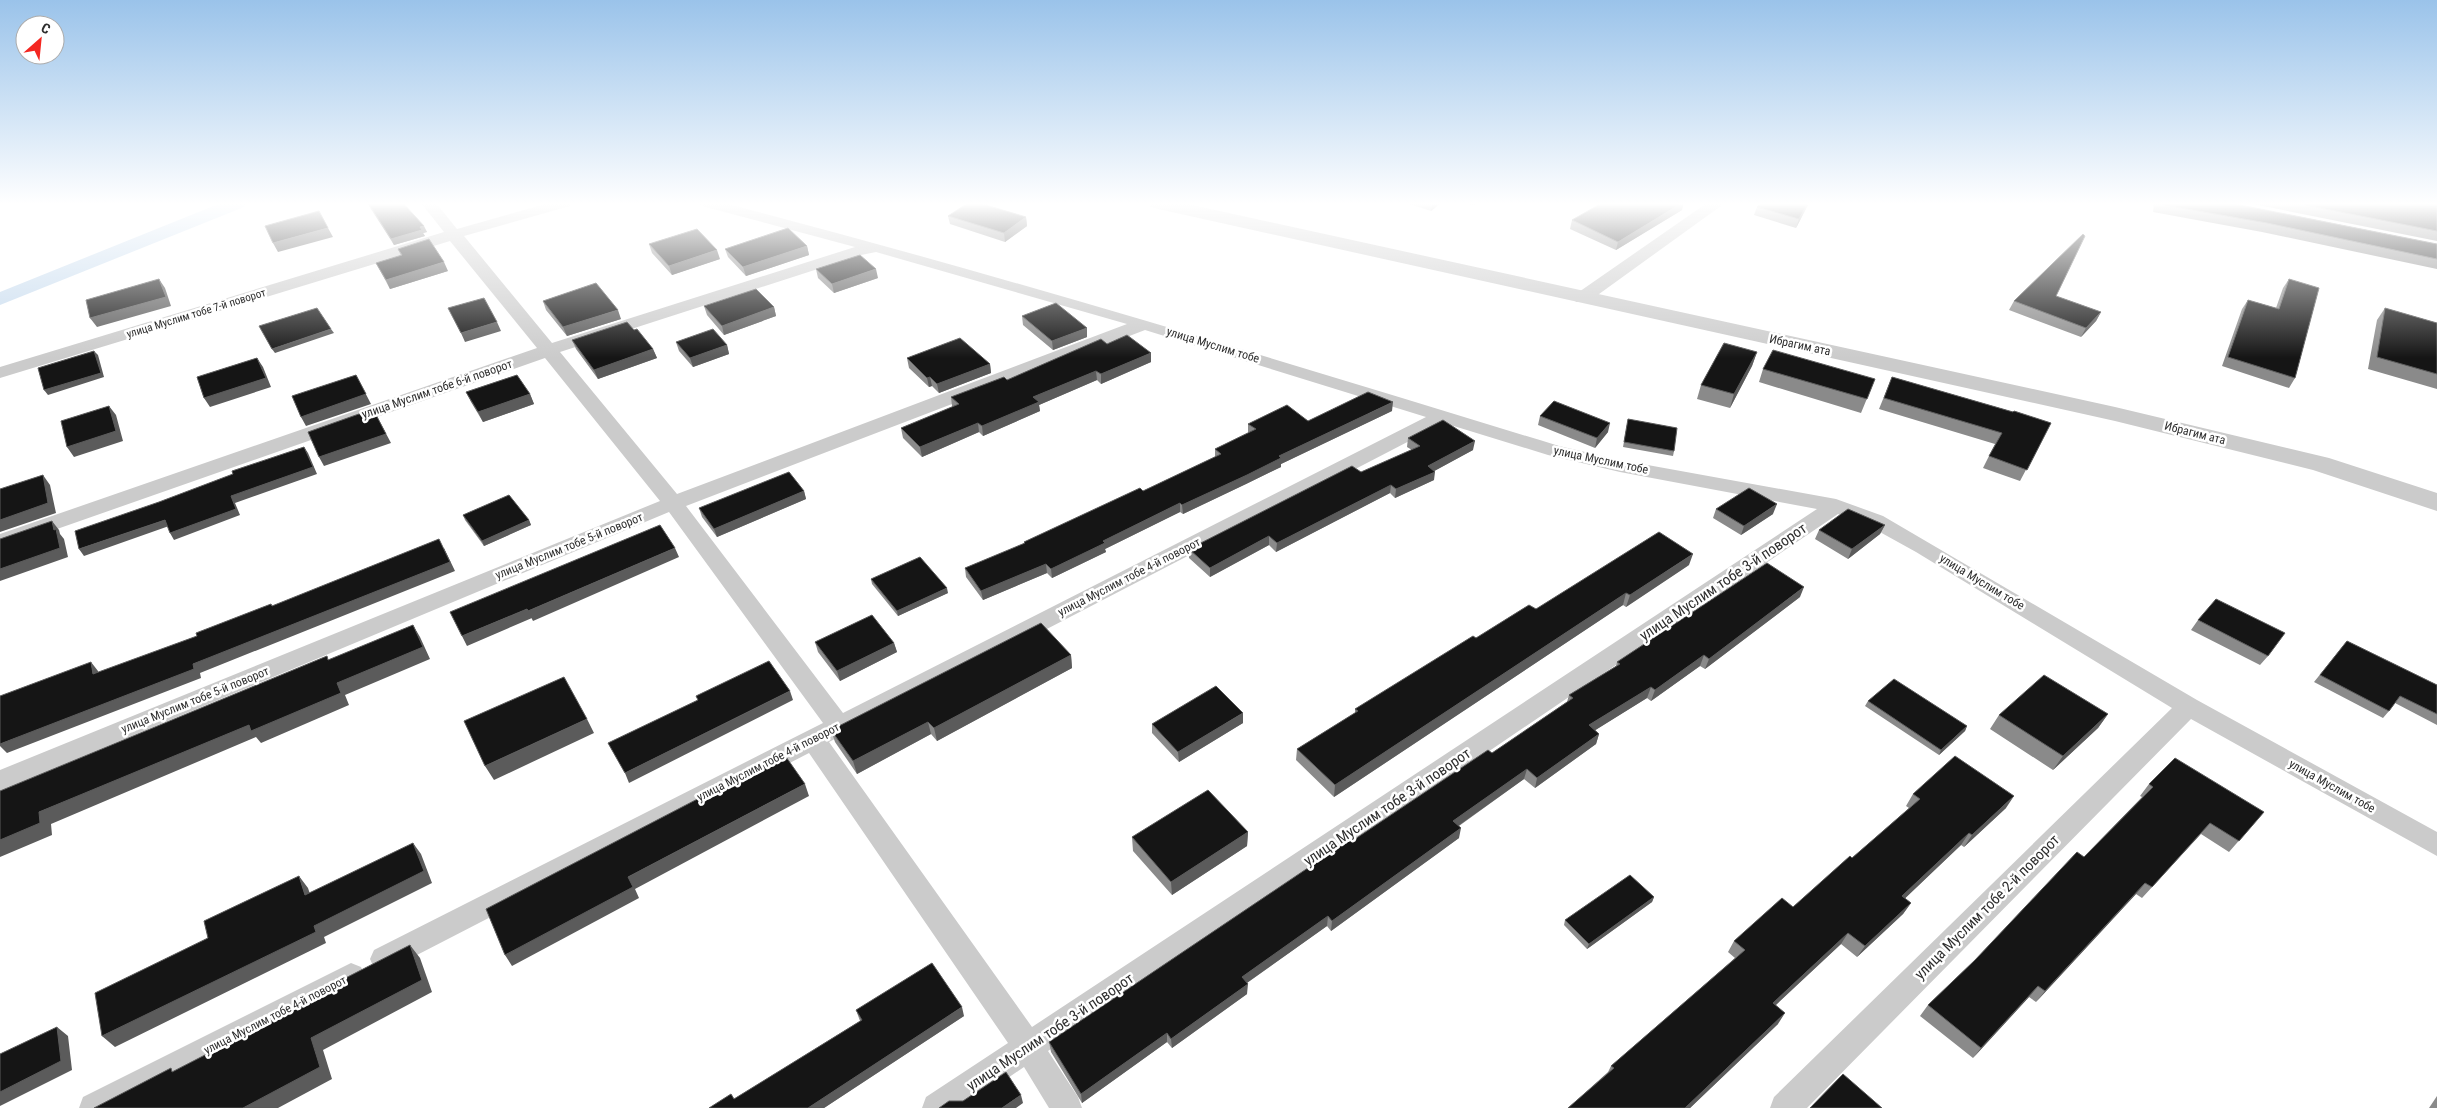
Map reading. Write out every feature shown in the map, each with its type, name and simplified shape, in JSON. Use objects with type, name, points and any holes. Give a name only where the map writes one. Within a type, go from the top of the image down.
[{"type":"street","name":"улица Муслим тобе 7-й поворот","points":[[0,372],[387,255]]},
{"type":"street","points":[[472,255],[672,503],[838,726]]},
{"type":"street","name":"улица Муслим тобе 6-й поворот","points":[[0,542],[549,350],[849,255]]},
{"type":"street","name":"улица Муслим тобе","points":[[901,255],[1144,324],[1564,453],[1836,506],[1876,521],[1923,547],[2189,706],[2437,845]]},
{"type":"street","name":"Ибрагим ата","points":[[1389,255],[2115,414],[2320,464],[2437,502]]},
{"type":"street","points":[[1582,298],[1644,255]]},
{"type":"street","name":"улица Муслим тобе 5-й поворот","points":[[0,781],[672,503],[1144,324]]},
{"type":"street","name":"улица Муслим тобе 4-й поворот","points":[[94,1108],[1443,416]]},
{"type":"street","name":"улица Муслим тобе 3-й поворот","points":[[937,1108],[1836,506]]},
{"type":"street","name":"улица Муслим тобе 2-й поворот","points":[[1785,1108],[2189,706]]},
{"type":"street","points":[[812,739],[1028,1047],[1067,1108]]},
{"type":"building","points":[[402,255],[439,255],[444,262],[386,280],[376,263]]},
{"type":"building","points":[[659,255],[703,255],[669,266]]},
{"type":"building","points":[[731,255],[780,255],[743,267]]},
{"type":"building","points":[[860,255],[876,269],[832,284],[816,269]]},
{"type":"building","points":[[2062,255],[2076,255],[2056,296],[2101,312],[2086,328],[2014,301]]},
{"type":"building","points":[[2417,255],[2437,255],[2437,259]]},
{"type":"building","points":[[159,279],[166,297],[90,318],[86,300]]},
{"type":"building","points":[[2289,279],[2319,288],[2295,378],[2228,357],[2248,300],[2279,309]]},
{"type":"building","points":[[596,283],[618,310],[563,327],[543,301]]},
{"type":"building","points":[[756,289],[774,307],[722,326],[704,306]]},
{"type":"building","points":[[484,298],[497,322],[461,333],[448,308]]},
{"type":"building","points":[[1056,303],[1087,328],[1052,341],[1022,316]]},
{"type":"building","points":[[317,308],[331,329],[272,349],[259,326]]},
{"type":"building","points":[[2385,308],[2437,323],[2437,374],[2377,357]]},
{"type":"building","points":[[627,322],[634,330],[637,329],[653,349],[594,370],[572,340]]},
{"type":"building","points":[[713,329],[727,345],[690,358],[676,342]]},
{"type":"building","points":[[1127,335],[1151,353],[1101,374],[1096,371],[1033,397],[1039,402],[982,426],[978,423],[920,447],[901,428],[959,404],[951,397],[1004,377],[1007,380],[1101,339],[1107,344]]},
{"type":"building","points":[[960,338],[990,364],[937,384],[930,377],[927,378],[907,358]]},
{"type":"building","points":[[1724,343],[1757,352],[1734,394],[1701,385]]},
{"type":"building","points":[[1773,350],[1875,379],[1867,399],[1763,369]]},
{"type":"building","points":[[94,351],[101,373],[44,390],[38,368]]},
{"type":"building","points":[[257,358],[266,378],[204,398],[197,377]]},
{"type":"building","points":[[356,375],[366,394],[301,417],[292,396]]},
{"type":"building","points":[[517,375],[530,394],[478,412],[466,392]]},
{"type":"building","points":[[1892,377],[2051,423],[2027,470],[1989,456],[2002,433],[1884,398]]},
{"type":"building","points":[[1368,392],[1393,402],[1279,456],[1281,458],[1247,475],[1182,505],[1180,503],[1051,569],[1046,564],[981,591],[965,568],[1025,543],[1140,488],[1143,491],[1221,454],[1215,449],[1256,429],[1248,424],[1287,405],[1308,421]]},
{"type":"building","points":[[1554,401],[1610,423],[1597,438],[1540,416]]},
{"type":"building","points":[[109,406],[116,431],[67,447],[61,421]]},
{"type":"building","points":[[373,409],[386,434],[319,457],[308,432]]},
{"type":"building","points":[[1628,419],[1677,428],[1674,451],[1624,442]]},
{"type":"building","points":[[1443,420],[1475,441],[1428,466],[1435,472],[1396,489],[1391,485],[1277,543],[1269,536],[1210,568],[1189,549],[1352,466],[1361,472],[1420,446],[1408,438]]},
{"type":"building","points":[[304,447],[313,467],[231,496],[236,509],[170,533],[165,520],[79,549],[75,531],[233,474],[232,471]]},
{"type":"building","points":[[789,472],[804,491],[714,529],[699,508]]},
{"type":"building","points":[[43,475],[48,503],[0,520],[0,489]]},
{"type":"building","points":[[1749,488],[1777,504],[1744,526],[1716,509]]},
{"type":"building","points":[[509,495],[529,520],[482,541],[463,515]]},
{"type":"building","points":[[1848,509],[1885,525],[1852,549],[1819,530]]},
{"type":"building","points":[[52,521],[54,530],[56,529],[60,548],[0,569],[0,539]]},
{"type":"building","points":[[660,525],[675,548],[528,611],[527,609],[462,636],[450,612]]},
{"type":"building","points":[[1659,532],[1693,554],[1630,595],[1626,593],[1335,785],[1297,749],[1358,711],[1355,709],[1473,636],[1476,638],[1529,605],[1536,609]]},
{"type":"building","points":[[439,539],[450,562],[193,664],[194,669],[0,744],[0,696],[91,662],[93,674],[197,636],[196,633],[271,604],[272,606]]},
{"type":"building","points":[[920,557],[947,588],[897,611],[871,579]]},
{"type":"building","points":[[1767,563],[1804,587],[1709,659],[1704,655],[1655,690],[1651,687],[1589,725],[1599,734],[1537,778],[1527,769],[1453,821],[1461,828],[1332,921],[1328,916],[1242,977],[1248,984],[1171,1039],[1167,1033],[1081,1094],[1049,1042],[1351,839],[1352,841],[1488,750],[1492,753],[1573,698],[1569,695],[1620,664],[1617,662]]},
{"type":"building","points":[[2216,599],[2285,633],[2268,656],[2198,620]]},
{"type":"building","points":[[872,615],[894,643],[837,671],[815,642]]},
{"type":"building","points":[[1041,623],[1071,655],[934,728],[928,722],[853,761],[831,730]]},
{"type":"building","points":[[413,625],[423,647],[337,683],[341,693],[251,731],[249,725],[39,812],[40,823],[0,840],[0,791],[327,656],[328,660]]},
{"type":"building","points":[[2347,641],[2437,685],[2437,714],[2400,696],[2389,711],[2320,675]]},
{"type":"building","points":[[769,661],[790,691],[625,773],[608,743],[698,700],[696,696]]},
{"type":"building","points":[[2044,675],[2108,714],[2063,756],[1999,715]]},
{"type":"building","points":[[564,677],[587,719],[485,766],[464,721]]},
{"type":"building","points":[[1894,679],[1967,726],[1941,750],[1868,701]]},
{"type":"building","points":[[1216,686],[1243,713],[1178,752],[1152,724]]},
{"type":"building","points":[[784,754],[805,784],[628,877],[633,887],[505,955],[486,909]]},
{"type":"building","points":[[1955,756],[2014,796],[1972,835],[1969,833],[1902,896],[1911,903],[1865,946],[1848,933],[1773,1003],[1785,1013],[1685,1108],[1568,1108],[1614,1068],[1611,1066],[1745,950],[1734,941],[1782,898],[1793,907],[1850,856],[1852,858],[1920,799],[1913,794]]},
{"type":"building","points":[[2175,758],[2264,812],[2239,841],[2210,823],[2152,887],[2145,883],[2045,991],[2038,986],[1981,1048],[1928,1005],[1975,960],[2077,852],[2084,857],[2153,787],[2149,784]]},
{"type":"building","points":[[1208,790],[1248,832],[1171,882],[1132,837]]},
{"type":"building","points":[[413,843],[424,871],[314,926],[316,932],[102,1036],[95,993],[208,938],[204,921],[299,876],[305,895]]},
{"type":"building","points":[[1630,875],[1654,897],[1589,944],[1565,920]]},
{"type":"building","points":[[410,945],[422,980],[311,1038],[320,1067],[243,1108],[94,1108],[171,1068],[172,1072],[325,993],[324,989]]},
{"type":"building","points":[[932,963],[962,1007],[808,1108],[709,1108],[731,1094],[734,1099],[862,1020],[856,1010]]},
{"type":"building","points":[[57,1027],[61,1061],[0,1092],[0,1054]]},
{"type":"building","points":[[1006,1072],[1021,1095],[1002,1108],[939,1108],[949,1101],[963,1101]]},
{"type":"building","points":[[1843,1074],[1882,1108],[1810,1108]]},
{"type":"waterway","points":[[0,299],[109,255]]}]
